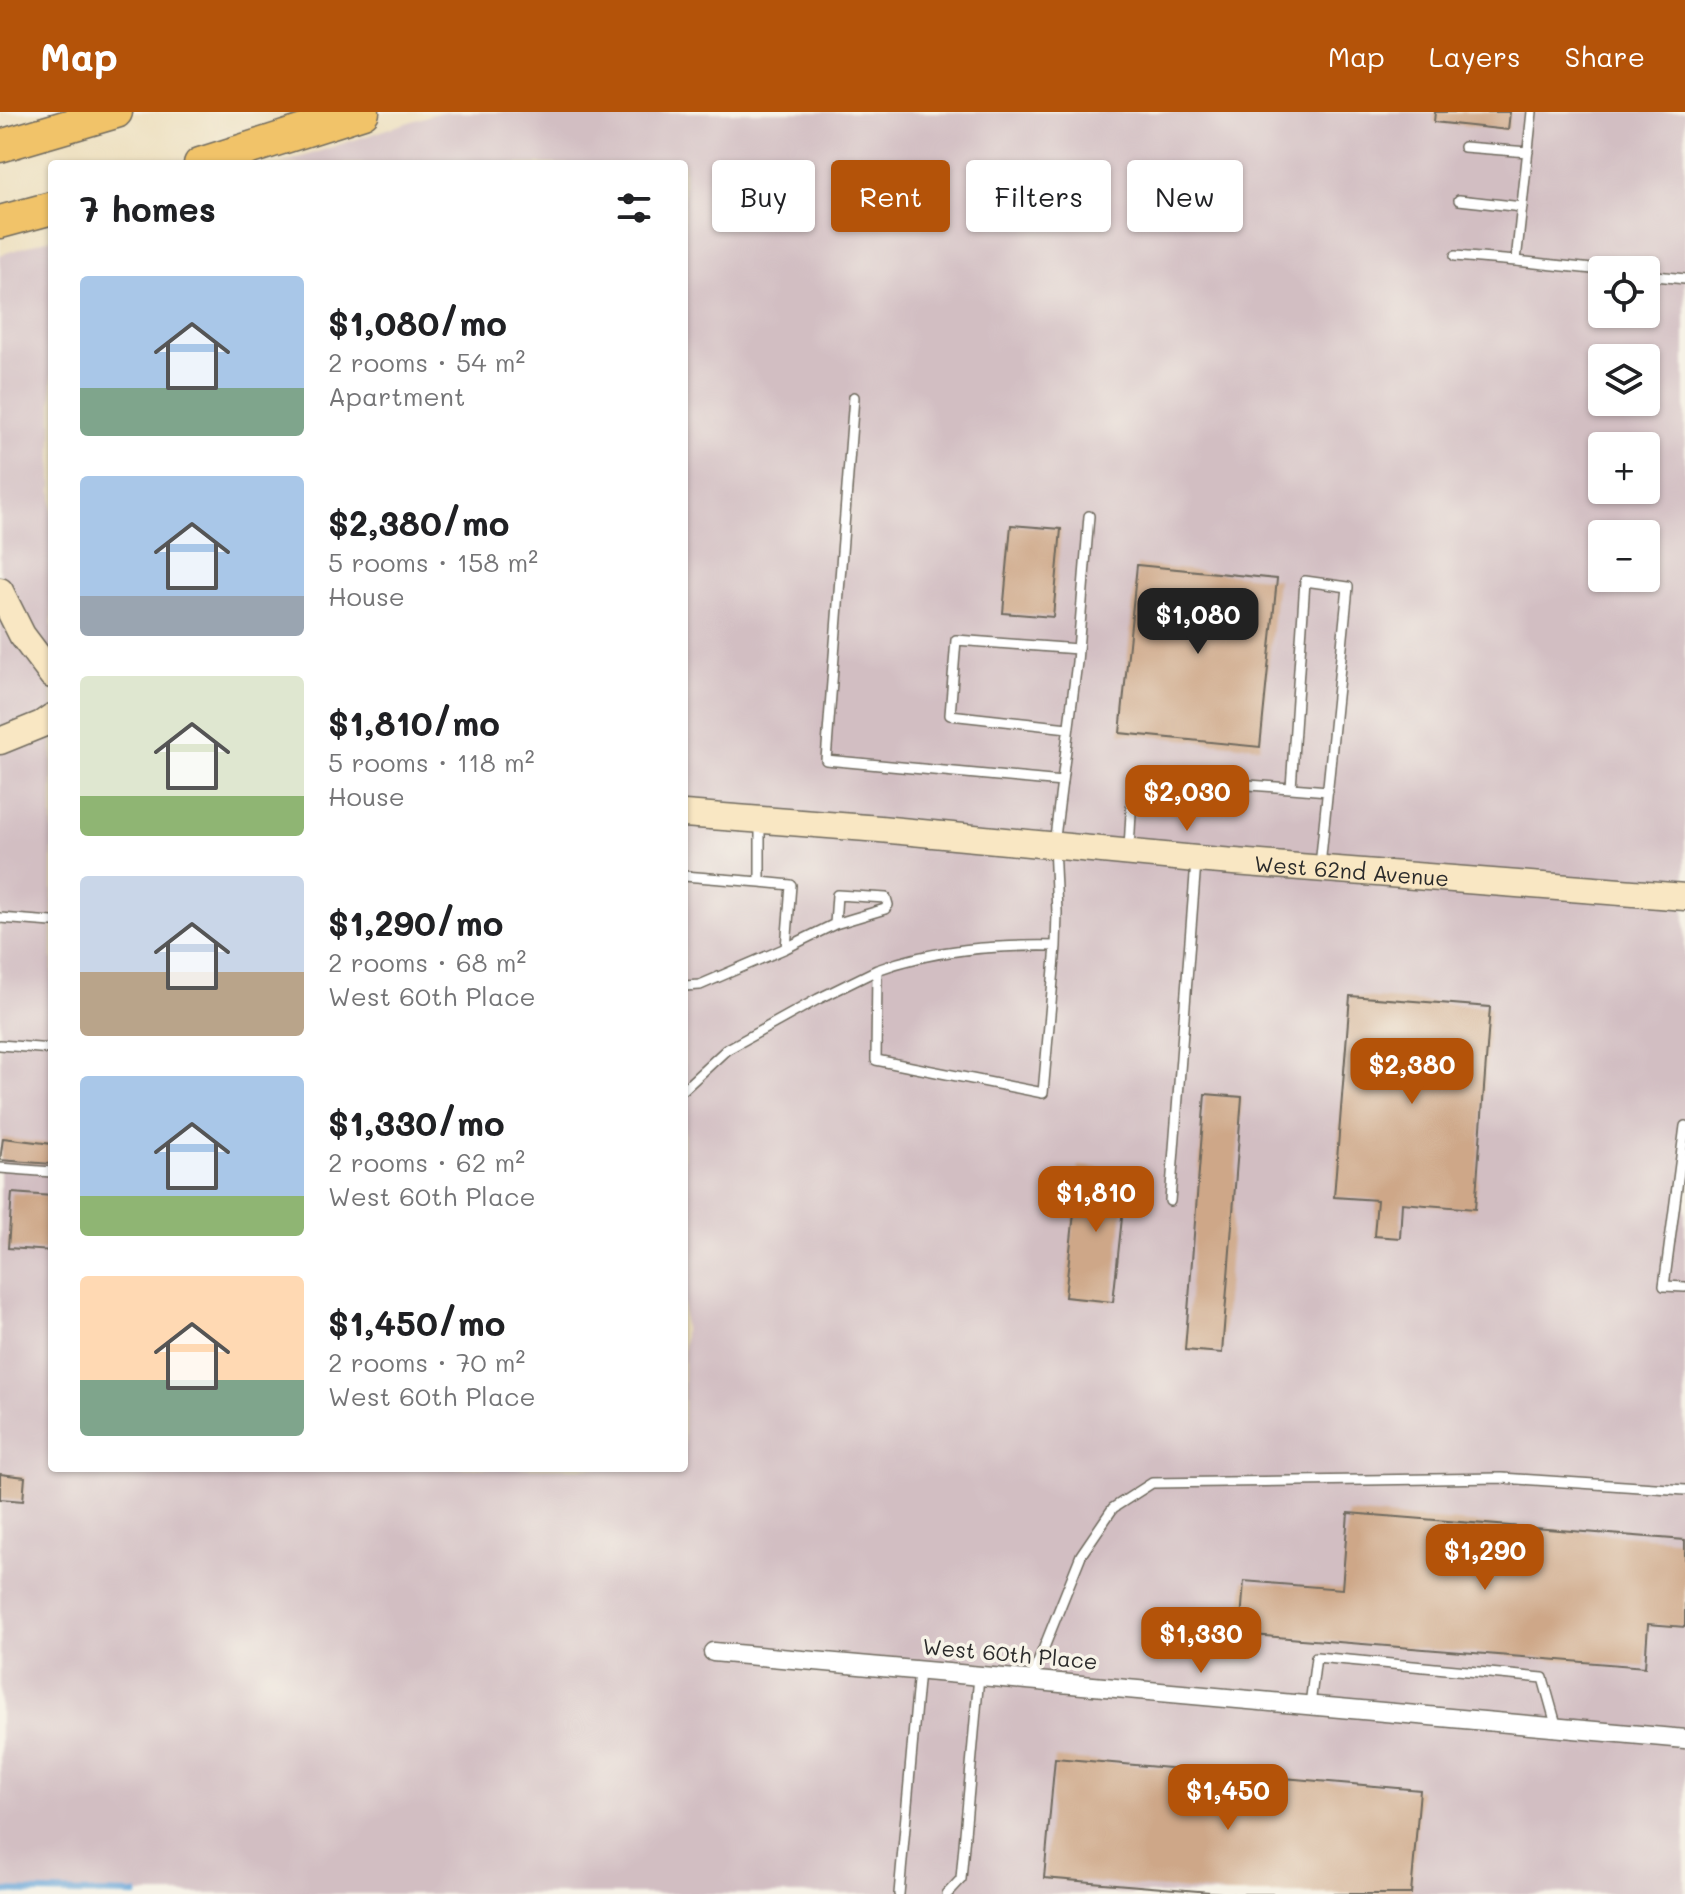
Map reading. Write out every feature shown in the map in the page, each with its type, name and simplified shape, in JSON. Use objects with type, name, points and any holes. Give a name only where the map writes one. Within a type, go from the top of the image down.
[{"type":"highway","points":[[0,146],[116,112]]},
{"type":"highway","points":[[213,160],[363,112]]},
{"type":"highway","points":[[0,222],[48,209]]},
{"type":"street","points":[[0,591],[22,635],[48,670]]},
{"type":"street","points":[[0,741],[48,720]]},
{"type":"street","name":"West 62nd Avenue","points":[[688,814],[1196,859],[1685,897]]},
{"type":"street","name":"West 60th Place","points":[[713,1652],[1685,1739]]},
{"type":"lane","points":[[1516,261],[1532,112]]},
{"type":"lane","points":[[1464,147],[1528,152]]},
{"type":"lane","points":[[1459,200],[1522,207]]},
{"type":"lane","points":[[1455,256],[1588,269]]},
{"type":"lane","points":[[1660,276],[1685,279]]},
{"type":"lane","points":[[854,397],[826,760],[1062,782]]},
{"type":"lane","points":[[877,970],[876,1060],[1043,1093],[1056,946],[1054,845],[1078,649],[1089,516]]},
{"type":"lane","points":[[1291,788],[1305,581],[1348,587],[1320,869]]},
{"type":"lane","points":[[1068,728],[950,715],[956,640],[1078,649]]},
{"type":"lane","points":[[1129,852],[1133,777],[1328,791]]},
{"type":"lane","points":[[760,820],[760,882]]},
{"type":"lane","points":[[1170,1201],[1196,859]]},
{"type":"lane","points":[[688,876],[791,885],[786,948]]},
{"type":"lane","points":[[688,986],[700,985],[835,924],[885,909],[888,905],[886,898],[837,895],[835,924]]},
{"type":"lane","points":[[0,918],[48,922]]},
{"type":"lane","points":[[688,1085],[726,1050],[877,970],[916,958],[961,951],[1009,945],[1056,946]]},
{"type":"lane","points":[[0,1045],[48,1049]]},
{"type":"lane","points":[[1685,1126],[1664,1286],[1685,1287]]},
{"type":"lane","points":[[0,1168],[48,1172]]},
{"type":"lane","points":[[1031,1680],[1081,1555],[1113,1508],[1152,1483],[1502,1478],[1685,1490]]},
{"type":"lane","points":[[1310,1705],[1316,1657],[1543,1678],[1557,1728]]},
{"type":"lane","points":[[899,1894],[919,1670]]},
{"type":"lane","points":[[947,1894],[961,1879],[979,1676]]},
{"type":"shaded area","points":[[440,112],[1685,112],[1685,1894],[0,1894],[0,255],[48,239],[48,1472],[688,1472],[688,160],[292,160]]},
{"type":"building","points":[[1435,112],[1510,112],[1508,130],[1434,122]]},
{"type":"building","points":[[1011,525],[1061,529],[1053,617],[1003,613]]},
{"type":"building","points":[[1137,565],[1277,579],[1260,747],[1120,733]]},
{"type":"building","points":[[1350,996],[1490,1007],[1475,1209],[1402,1203],[1400,1238],[1374,1236],[1377,1200],[1334,1197]]},
{"type":"building","points":[[1205,1094],[1242,1097],[1222,1353],[1185,1350]]},
{"type":"building","points":[[3,1138],[48,1144],[48,1164],[0,1160]]},
{"type":"building","points":[[1079,1166],[1127,1171],[1113,1302],[1065,1297]]},
{"type":"building","points":[[12,1193],[48,1196],[48,1251],[8,1248]]},
{"type":"building","points":[[0,1474],[25,1477],[23,1501],[0,1499]]},
{"type":"building","points":[[1348,1513],[1685,1540],[1685,1627],[1648,1624],[1645,1667],[1240,1634],[1244,1581],[1342,1589]]},
{"type":"building","points":[[1055,1758],[1420,1790],[1411,1894],[1234,1894],[1044,1878]]},
{"type":"waterway","points":[[0,1891],[136,1894]]}]
